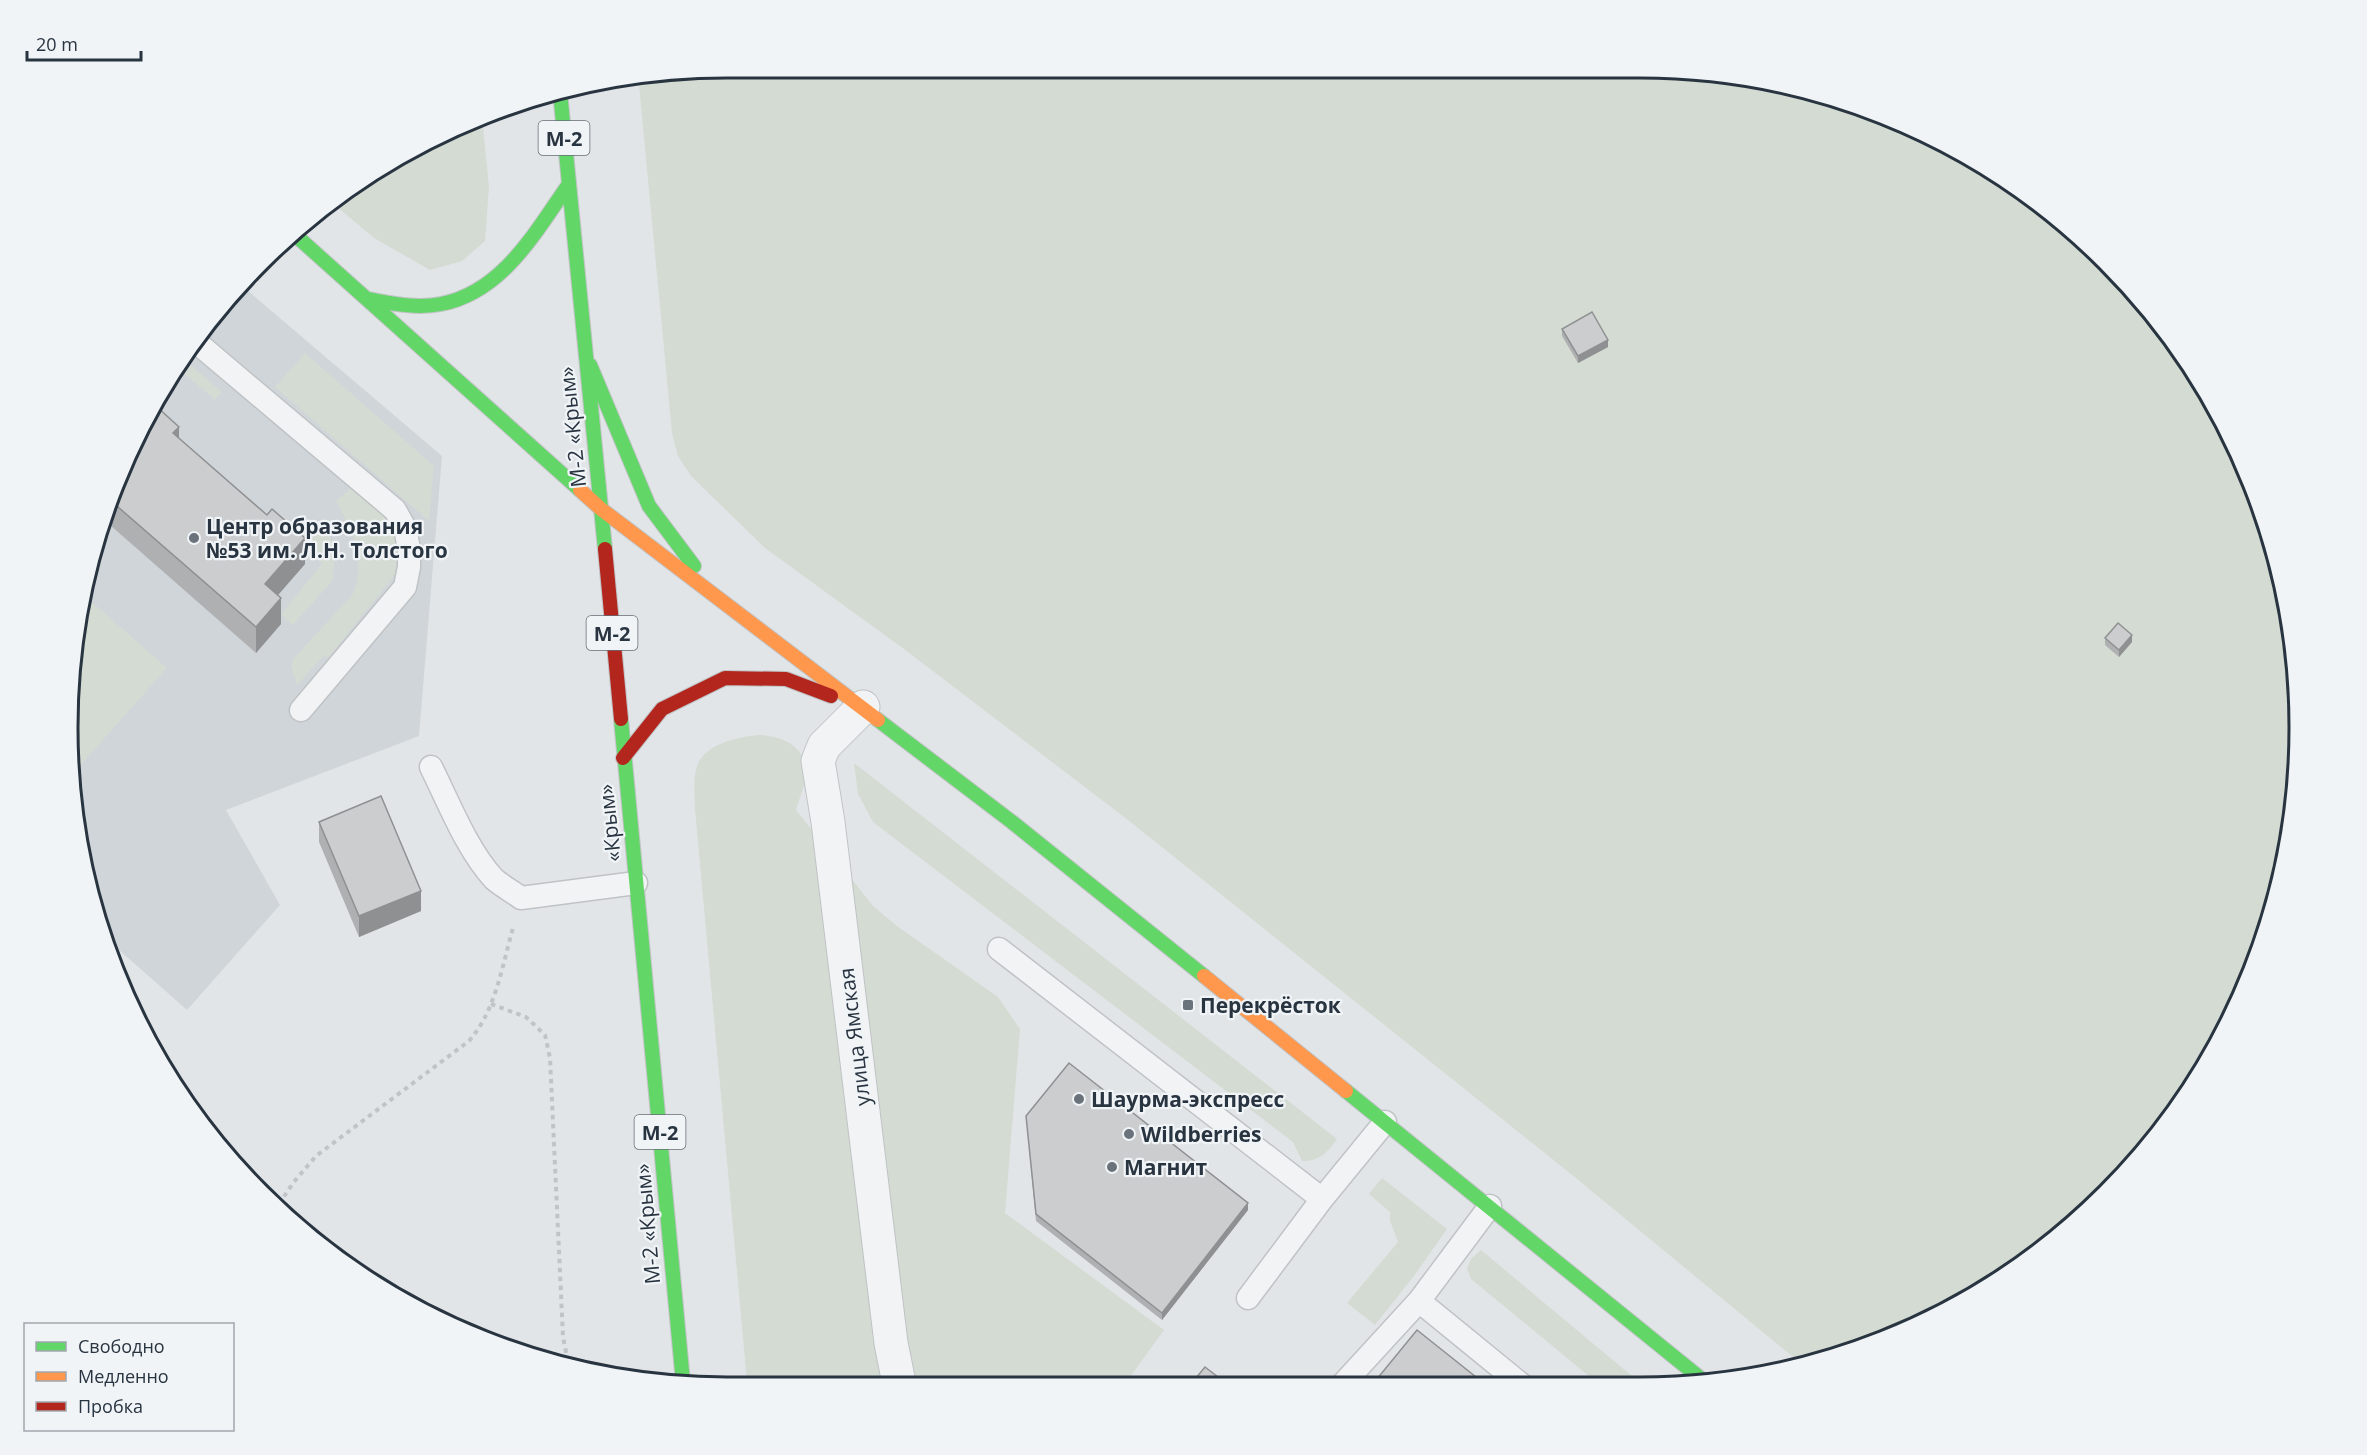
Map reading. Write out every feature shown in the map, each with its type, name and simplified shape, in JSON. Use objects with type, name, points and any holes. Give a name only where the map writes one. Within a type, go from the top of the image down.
[{"type":"main road","name":"М-2 «Крым»","points":[[561,100],[623,758]]},
{"type":"main road","points":[[367,299],[391,305],[416,307],[449,303],[472,295],[496,279],[522,250],[569,184]]},
{"type":"main road","points":[[299,239],[601,509],[1012,822],[1696,1374]]},
{"type":"main road","points":[[586,357],[650,506],[719,598]]},
{"type":"main road","points":[[623,758],[662,709],[725,678],[786,679],[862,707]]},
{"type":"main road","name":"«Крым»","points":[[623,758],[636,883]]},
{"type":"main road","name":"М-2 «Крым»","points":[[636,883],[682,1376]]},
{"type":"street","name":"улица Ямская","points":[[862,707],[824,746],[818,761],[829,833],[891,1343],[898,1377]]},
{"type":"lane","points":[[202,347],[395,510],[405,528],[409,558],[405,587],[301,710]]},
{"type":"lane","points":[[431,767],[484,866],[496,880],[522,898],[636,883]]},
{"type":"lane","points":[[999,948],[1322,1199]]},
{"type":"lane","points":[[1248,1298],[1322,1199],[1385,1122]]},
{"type":"lane","points":[[1349,1377],[1419,1301],[1490,1206]]},
{"type":"lane","points":[[1419,1301],[1512,1377]]},
{"type":"path","points":[[282,1200],[292,1183],[316,1156],[469,1041],[480,1028],[491,1004],[522,898]]},
{"type":"path","points":[[491,1004],[526,1017],[545,1035],[550,1058],[563,1337],[567,1357]]},
{"type":"shaded area","points":[[728,78],[1640,78],[1682,79],[1766,90],[1848,112],[1888,127],[1964,165],[2000,187],[2068,239],[2128,299],[2155,332],[2180,367],[2222,440],[2240,479],[2267,559],[2277,601],[2288,685],[2288,770],[2283,812],[2277,854],[2255,936],[2222,1015],[2180,1088],[2128,1156],[2068,1216],[2000,1268],[1927,1310],[1848,1343],[1795,1358],[1571,1174],[1128,820],[908,652],[765,548],[691,476],[678,456],[672,433],[639,85],[685,79]]},
{"type":"shaded area","points":[[483,126],[489,187],[485,241],[462,261],[430,270],[374,238],[338,208],[403,165]]},
{"type":"shaded area","points":[[247,290],[442,456],[419,736],[226,810],[280,905],[187,1010],[116,948],[112,936],[90,854],[84,812],[79,770],[79,685],[90,601],[112,519],[127,479],[145,440],[187,367],[212,332]]},
{"type":"shaded area","points":[[305,353],[434,466],[429,521],[275,387]]},
{"type":"shaded area","points":[[189,364],[222,392],[215,400],[183,373]]},
{"type":"shaded area","points":[[352,487],[382,514],[393,531],[398,555],[398,571],[328,658],[324,656],[297,685],[291,666],[293,659],[353,594],[357,580],[356,546],[336,501]]},
{"type":"shaded area","points":[[313,522],[326,530],[333,546],[332,581],[293,625],[281,614],[322,564],[301,540],[304,528]]},
{"type":"shaded area","points":[[90,600],[167,668],[79,767],[79,685]]},
{"type":"shaded area","points":[[768,736],[784,740],[797,749],[805,763],[806,777],[796,810],[874,907],[897,926],[998,997],[1020,1029],[1005,1213],[1164,1330],[1130,1377],[747,1377],[694,784],[699,761],[705,754],[731,740]]},
{"type":"shaded area","points":[[854,763],[1337,1139],[1318,1158],[1302,1161],[1293,1142],[873,822],[858,794]]},
{"type":"shaded area","points":[[1382,1178],[1447,1229],[1375,1325],[1347,1303],[1398,1242],[1390,1221],[1390,1212],[1369,1194]]},
{"type":"shaded area","points":[[1481,1250],[1633,1377],[1590,1377],[1471,1279],[1467,1269],[1471,1259]]},
{"type":"building","points":[[1592,312],[1608,340],[1578,356],[1562,329]]},
{"type":"building","name":"Центр образования №53 им. Л.Н. Толстого","points":[[161,411],[179,427],[173,433],[267,515],[272,509],[305,538],[265,584],[281,598],[256,627],[117,506],[127,479]]},
{"type":"building","points":[[2118,623],[2132,635],[2119,650],[2105,638]]},
{"type":"building","points":[[381,796],[421,891],[359,916],[319,822]]},
{"type":"building","name":"Магнит","points":[[1069,1063],[1248,1203],[1162,1313],[1036,1214],[1026,1116]]},
{"type":"building","points":[[1417,1330],[1476,1377],[1379,1377]]},
{"type":"building","points":[[1205,1367],[1218,1377],[1197,1377]]},
{"type":"traffic: fast","points":[[561,100],[605,549]]},
{"type":"traffic: fast","points":[[367,299],[404,305],[432,305],[463,297],[483,287],[516,257],[569,184]]},
{"type":"traffic: fast","points":[[299,239],[580,490]]},
{"type":"traffic: fast","points":[[590,365],[649,506],[694,566]]},
{"type":"traffic: fast","points":[[621,719],[682,1376]]},
{"type":"traffic: fast","points":[[878,720],[1012,822],[1204,976]]},
{"type":"traffic: fast","points":[[1346,1091],[1696,1374]]},
{"type":"traffic: slow","points":[[580,490],[601,509],[878,720]]},
{"type":"traffic: slow","points":[[1204,976],[1346,1091]]},
{"type":"traffic: jam","points":[[605,549],[621,719]]},
{"type":"traffic: jam","points":[[623,758],[662,709],[725,678],[786,679],[831,696]]},
{"type":"place","name":"Центр образования №53 им. Л.Н. Толстого","points":[[194,538]]},
{"type":"place","name":"Перекрёсток","points":[[1188,1005]]},
{"type":"place","name":"Шаурма-экспресс","points":[[1079,1099]]},
{"type":"place","name":"Wildberries","points":[[1129,1134]]},
{"type":"place","name":"Магнит","points":[[1112,1167]]}]
